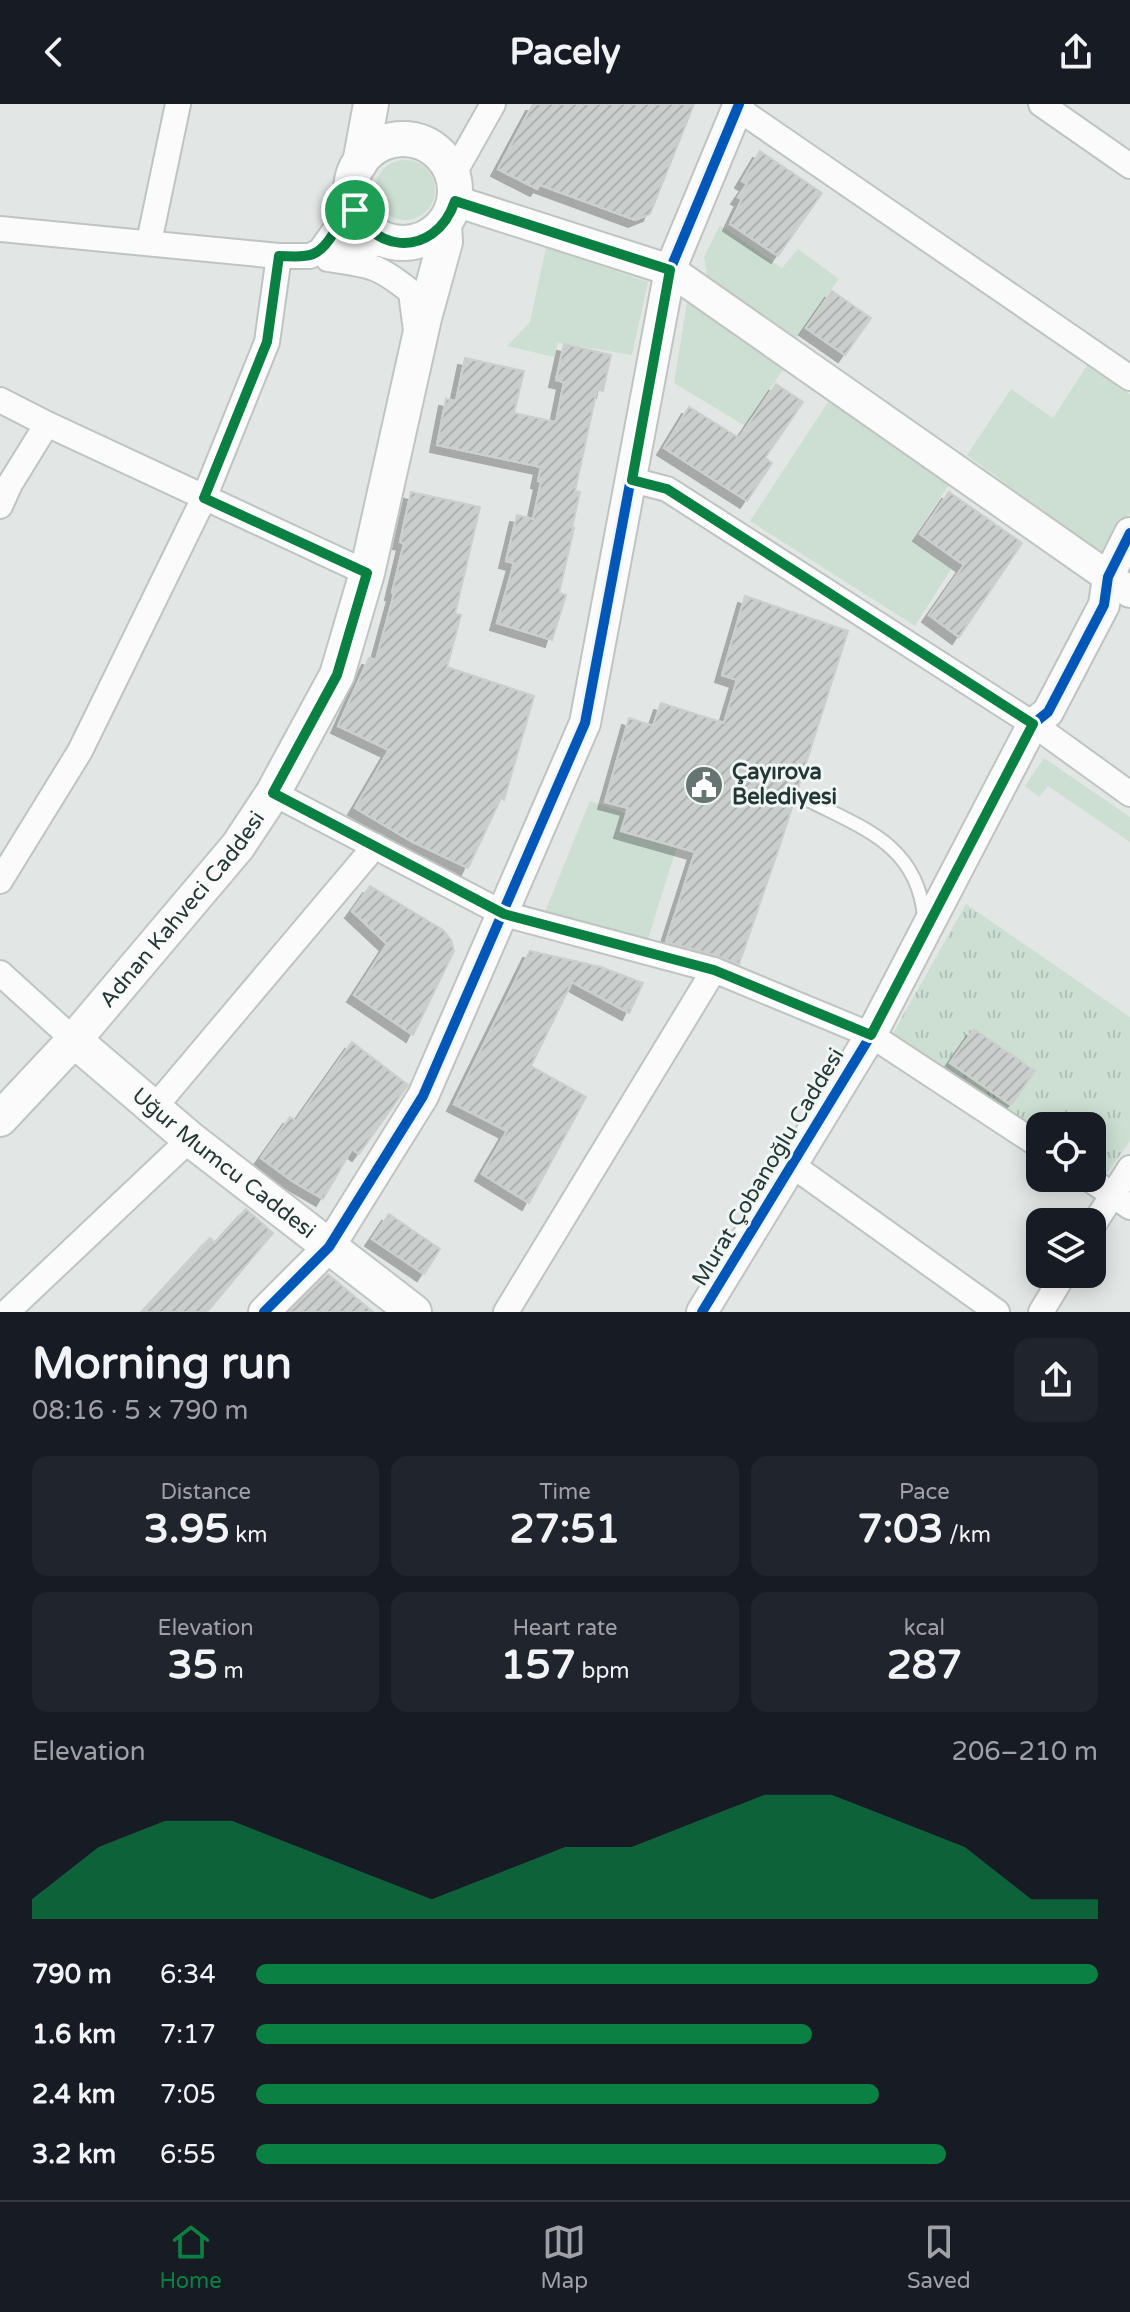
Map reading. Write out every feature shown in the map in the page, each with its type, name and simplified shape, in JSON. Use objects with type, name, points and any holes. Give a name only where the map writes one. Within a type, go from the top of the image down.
[{"type":"main road","points":[[356,178],[371,151],[402,139],[418,142],[433,149],[445,160],[451,200],[434,234],[399,243],[376,236],[363,224],[355,210],[356,178],[371,104]]},
{"type":"main road","points":[[383,104],[402,139]]},
{"type":"main road","name":"Adnan Kahveci Caddesi","points":[[0,1119],[74,1040],[238,846],[273,793],[337,675],[367,573],[445,242],[451,200]]},
{"type":"main road","name":"Adnan Kahveci Caddesi","points":[[399,243],[418,280],[421,334]]},
{"type":"main road","name":"Uğur Mumcu Caddesi","points":[[74,1040],[190,1139],[414,1312]]},
{"type":"street","points":[[149,242],[178,104]]},
{"type":"street","points":[[493,104],[451,200],[670,270],[1119,584]]},
{"type":"street","points":[[1041,104],[1130,166]]},
{"type":"street","points":[[264,1312],[329,1247],[423,1096],[585,723],[670,270],[738,106],[1130,378]]},
{"type":"street","points":[[315,253],[342,220],[356,178]]},
{"type":"street","points":[[0,229],[279,256],[399,243]]},
{"type":"street","points":[[315,253],[385,271],[411,292],[421,334]]},
{"type":"street","points":[[0,881],[80,751],[204,498],[267,342],[279,256]]},
{"type":"street","points":[[0,400],[367,573]]},
{"type":"street","points":[[0,506],[47,424]]},
{"type":"street","points":[[632,480],[667,489],[1033,724],[1130,794]]},
{"type":"street","name":"Murat Çobanoğlu Caddesi","points":[[702,1312],[871,1035],[1033,724],[1048,712],[1104,605],[1119,584],[1130,533]]},
{"type":"street","points":[[273,793],[504,914],[714,970],[871,1035],[1026,1137]]},
{"type":"street","points":[[154,1108],[375,846]]},
{"type":"street","points":[[506,1312],[714,970]]},
{"type":"street","points":[[0,973],[74,1040]]},
{"type":"street","points":[[7,1312],[190,1139]]},
{"type":"street","points":[[792,1165],[997,1312]]},
{"type":"street","points":[[1106,1214],[1121,1200],[1130,1168]]},
{"type":"street","points":[[1041,1312],[1056,1288]]},
{"type":"lane","points":[[810,801],[876,835],[909,866],[922,892],[926,931]]},
{"type":"green space","points":[[405,160],[417,162],[426,169],[433,178],[433,202],[426,211],[417,218],[405,220],[393,218],[384,211],[377,202],[375,190],[377,178],[384,169],[393,162]]},
{"type":"green space","points":[[720,225],[782,268],[798,249],[839,279],[796,339],[707,276],[704,257]]},
{"type":"green space","points":[[546,247],[648,282],[632,355],[558,343],[554,357],[507,346],[530,322]]},
{"type":"green space","points":[[687,302],[786,365],[745,426],[674,383]]},
{"type":"green space","points":[[1088,364],[1130,394],[1130,513],[1114,545],[1099,553],[967,455],[1011,389],[1053,418]]},
{"type":"green space","points":[[830,399],[951,482],[912,540],[951,569],[915,626],[750,521]]},
{"type":"green space","points":[[1044,758],[1130,817],[1130,842],[1048,786],[1039,797],[1025,786]]},
{"type":"green space","points":[[590,801],[681,833],[648,939],[544,914]]},
{"type":"green space","points":[[966,904],[1130,1017],[1130,1141],[1106,1174],[1106,1112],[1026,1112],[1026,1125],[892,1035]]},
{"type":"building","points":[[533,104],[694,104],[650,214],[635,220],[540,185],[537,189],[498,169]]},
{"type":"building","points":[[760,151],[822,193],[778,256],[730,224],[742,199],[738,197],[747,184],[742,181]]},
{"type":"building","points":[[832,291],[871,318],[845,355],[806,328]]},
{"type":"building","points":[[564,344],[611,355],[603,391],[597,389],[575,491],[580,492],[559,593],[566,595],[552,640],[497,623],[514,563],[506,561],[517,515],[533,519],[541,467],[437,445],[446,399],[456,401],[465,358],[524,371],[514,413],[556,422],[564,382],[556,380]]},
{"type":"building","points":[[776,384],[803,402],[765,458],[772,463],[747,501],[664,448],[689,407],[739,438]]},
{"type":"building","points":[[411,492],[480,507],[455,614],[461,615],[447,667],[534,696],[504,800],[501,798],[468,868],[413,842],[355,808],[389,750],[338,726],[369,658],[376,660],[394,594],[404,543],[400,542]]},
{"type":"building","points":[[949,492],[1022,543],[959,637],[929,615],[964,565],[920,534]]},
{"type":"building","name":"Çayırova Belediyesi","points":[[745,596],[848,631],[739,964],[666,942],[695,852],[621,831],[628,808],[605,802],[629,718],[653,726],[661,703],[724,723],[737,680],[722,675]]},
{"type":"building","points":[[370,886],[443,930],[451,940],[454,951],[413,1035],[354,995],[387,944],[352,911]]},
{"type":"building","points":[[530,951],[601,967],[643,983],[629,1013],[572,982],[531,1066],[586,1097],[529,1203],[482,1174],[507,1131],[454,1104]]},
{"type":"building","points":[[974,1029],[1035,1071],[1011,1105],[950,1063]]},
{"type":"building","points":[[352,1042],[408,1085],[359,1154],[352,1149],[323,1199],[261,1158],[290,1117],[296,1121]]},
{"type":"building","points":[[246,1209],[273,1233],[207,1312],[142,1312],[210,1238],[215,1243]]},
{"type":"building","points":[[389,1214],[440,1249],[424,1274],[372,1239]]},
{"type":"building","points":[[328,1274],[373,1312],[289,1312]]},
{"type":"cycle path","points":[[264,1312],[329,1247],[423,1096],[585,723],[670,270],[739,104]]},
{"type":"cycle path","points":[[702,1312],[871,1035],[1033,724],[1048,712],[1104,605],[1108,577],[1130,533]]},
{"type":"place","name":"Çayırova Belediyesi","points":[[704,785]]},
{"type":"route","points":[[351,194],[355,210],[363,224],[376,236],[391,242],[408,243],[434,234],[451,213],[455,201],[670,270],[632,480],[667,489],[1033,724],[871,1035],[714,970],[504,914],[273,793],[337,675],[367,573],[204,498],[267,342],[279,256],[310,256],[320,251],[342,220],[351,194]]}]
